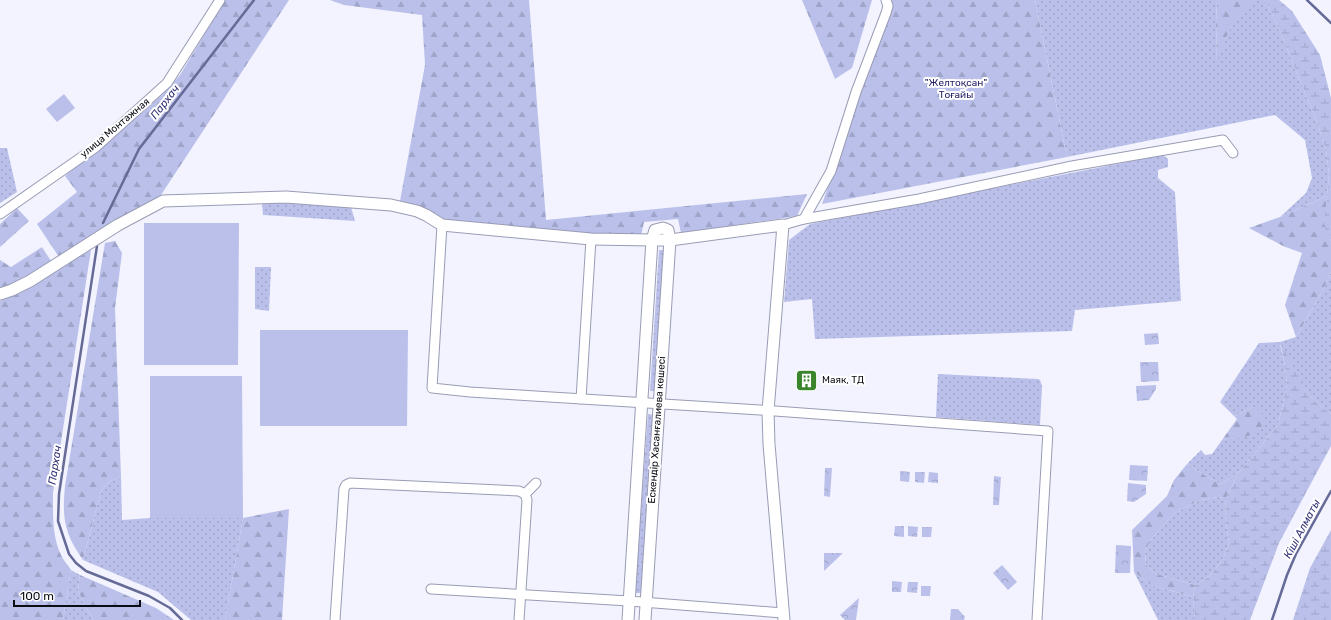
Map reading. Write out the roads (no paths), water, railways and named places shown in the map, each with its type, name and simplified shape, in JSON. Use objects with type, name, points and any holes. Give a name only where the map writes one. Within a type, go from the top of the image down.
[{"type":"street","name":"улица Монтажная","points":[[0,214],[96,147],[167,83],[220,0]]},
{"type":"street","points":[[804,219],[831,171],[856,92],[886,13],[888,6],[886,0]]},
{"type":"street","points":[[0,294],[30,282],[118,225],[163,201],[286,197],[391,205],[417,211],[442,225],[591,239],[670,240],[783,225],[804,219],[919,199],[1072,166],[1224,140],[1233,153]]},
{"type":"street","points":[[442,225],[432,388],[1048,430],[1037,620]]},
{"type":"street","points":[[432,589],[629,601],[752,616],[784,616],[769,444],[768,411],[783,225]]},
{"type":"street","points":[[581,399],[591,239]]},
{"type":"street","name":"Ескендір Хасанғалиева көшесі","points":[[628,620],[652,240]]},
{"type":"street","name":"Ескендір Хасанғалиева көшесі","points":[[645,620],[670,240]]},
{"type":"street","points":[[335,620],[344,489],[346,485],[350,483],[519,491],[525,494],[527,500],[519,620]]},
{"type":"street","points":[[525,494],[536,483]]},
{"type":"waterway","name":"Пархач","points":[[103,223],[139,149],[254,0]]},
{"type":"waterway","name":"Кіші Алматы","points":[[1307,0],[1331,23]]},
{"type":"waterway","name":"Пархач","points":[[97,246],[59,494],[58,521],[69,554],[76,563],[86,571],[149,596],[170,608],[182,620]]},
{"type":"waterway","name":"Кіші Алматы","points":[[1272,620],[1287,575],[1296,554],[1331,491]]},
{"type":"place","name":"Маяк, ТД","points":[[806,380]]},
{"type":"park label","name":"\"Желтоқсан\" Тоғайы","points":[[956,88]]}]
